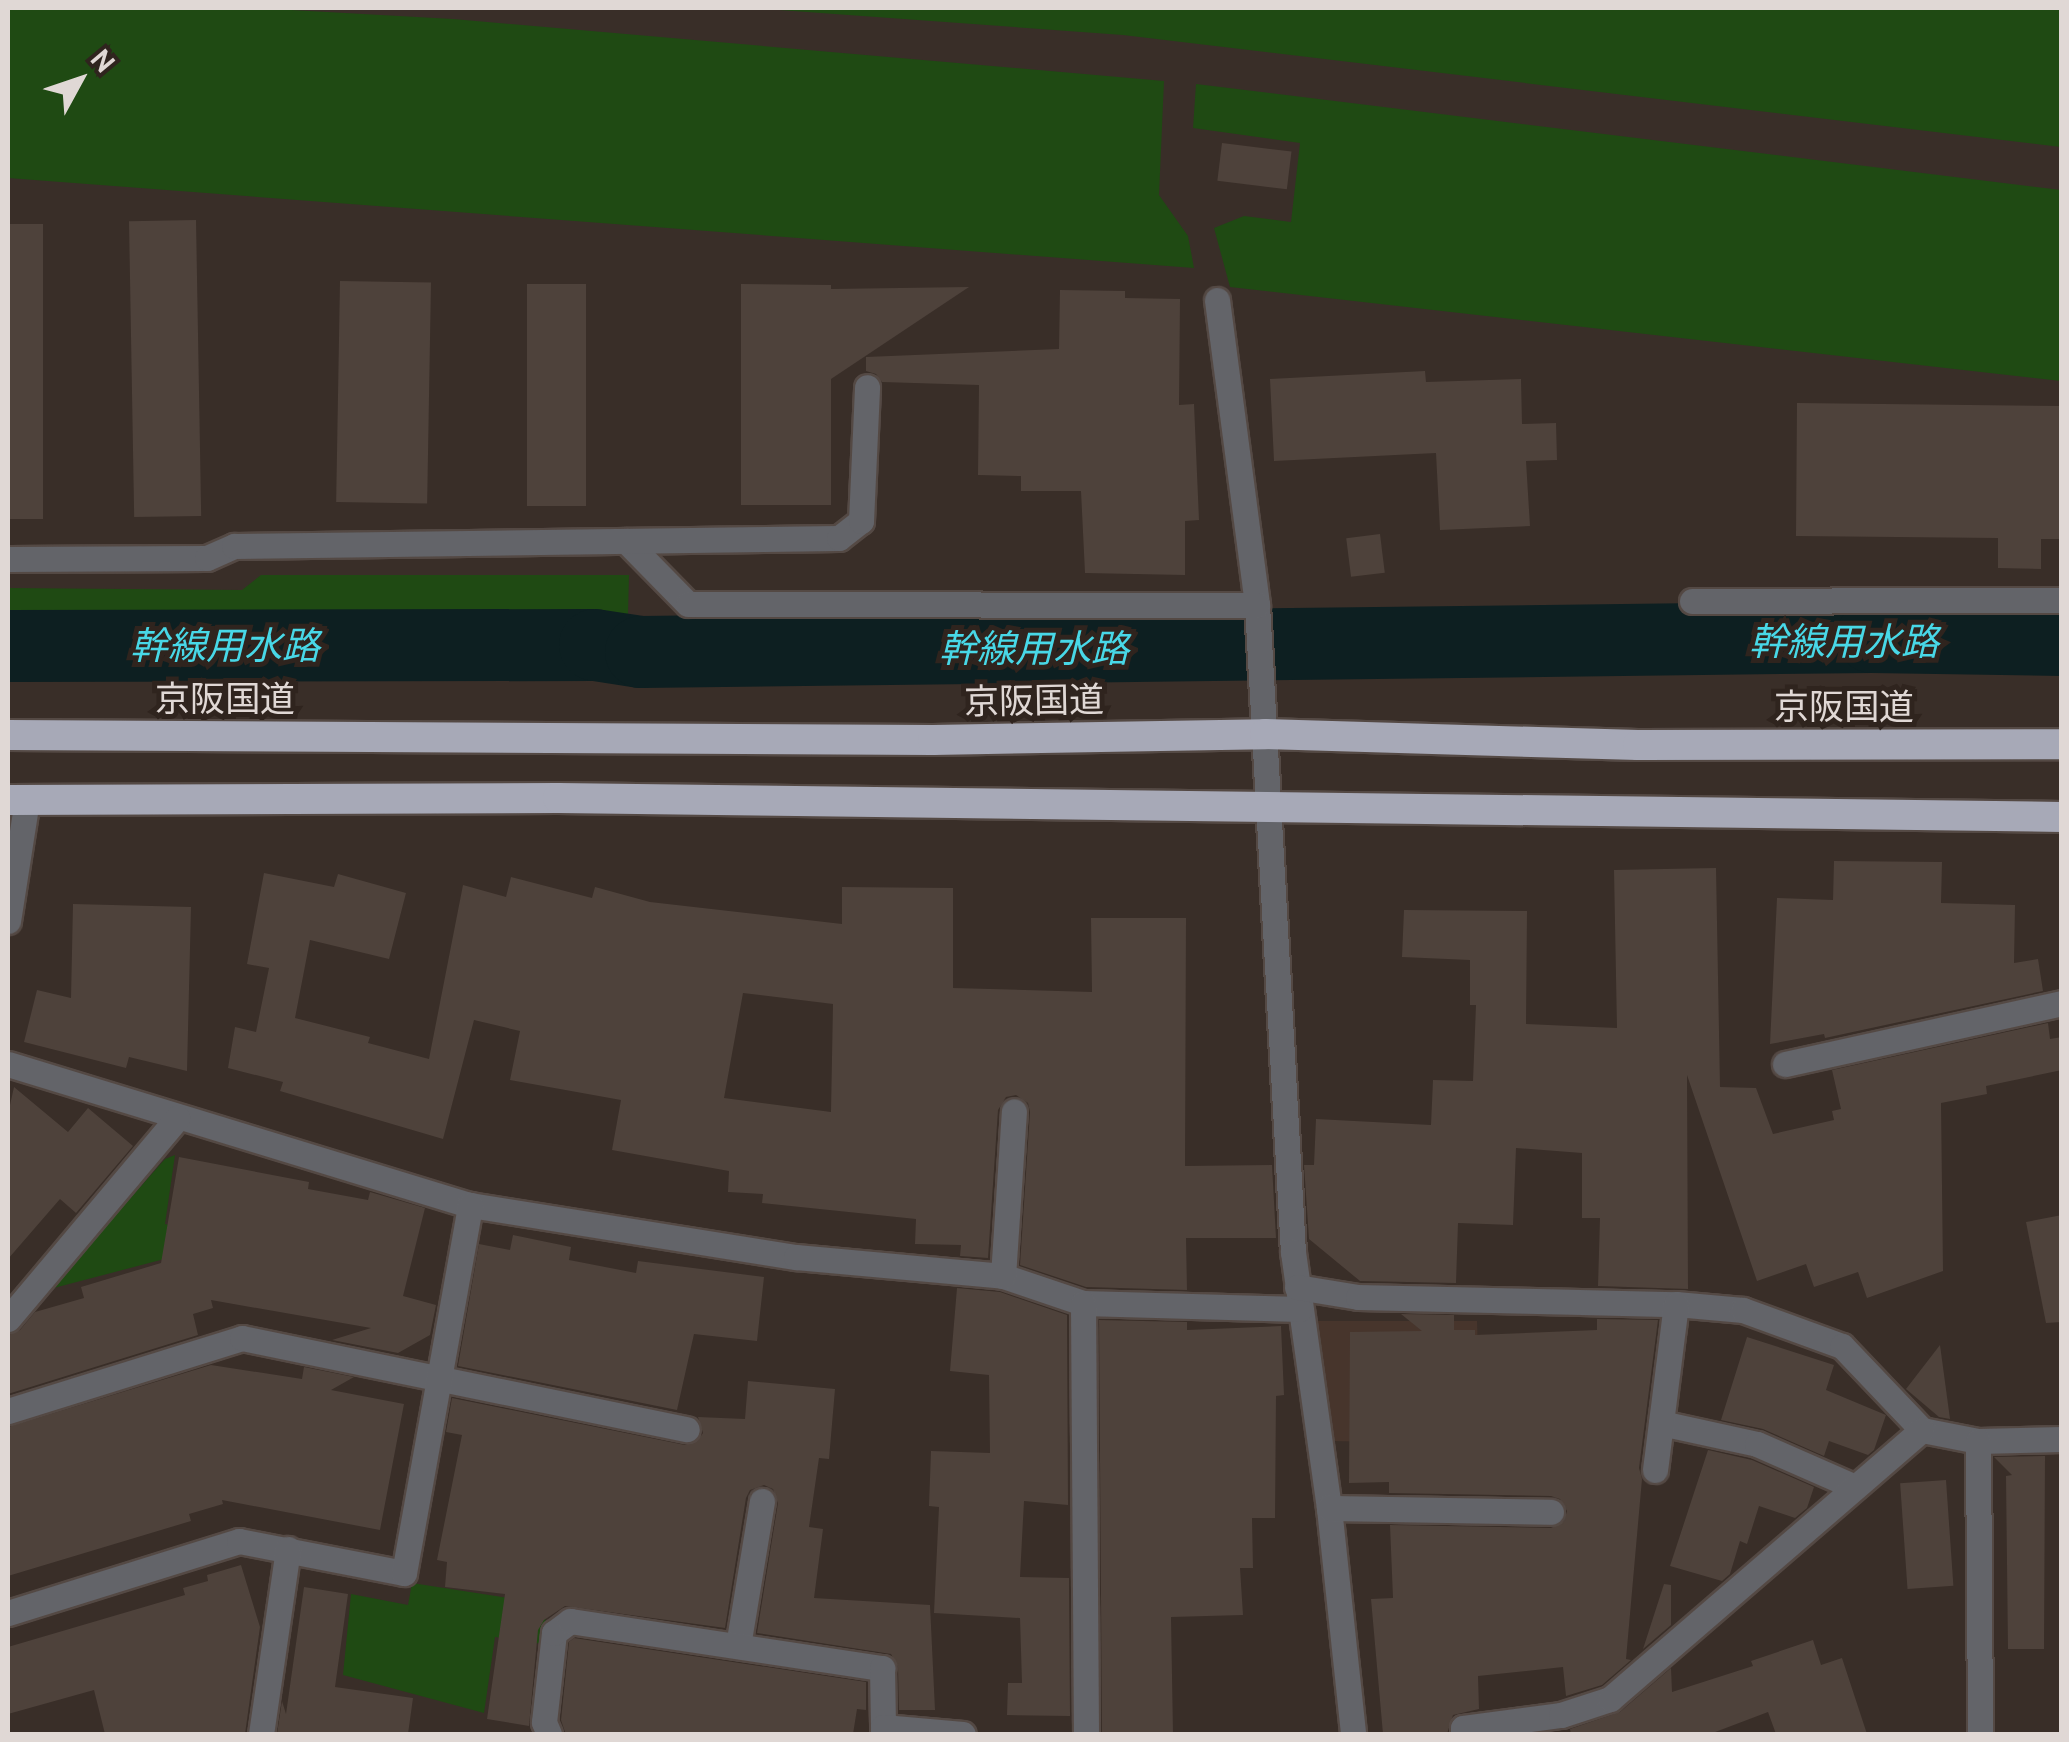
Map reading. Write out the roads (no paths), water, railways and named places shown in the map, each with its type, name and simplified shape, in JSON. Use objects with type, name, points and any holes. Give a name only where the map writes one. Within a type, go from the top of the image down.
[{"type":"highway","name":"京阪国道","points":[[8,735],[934,740],[1265,734],[1638,746],[2062,744]]},
{"type":"highway","points":[[18,799],[558,798],[2062,816]]},
{"type":"street","points":[[1217,300],[1258,612],[1298,1298],[1328,1508],[1353,1734]]},
{"type":"street","points":[[8,559],[207,558],[234,546],[840,538],[861,522],[866,387]]},
{"type":"street","points":[[626,542],[688,604],[1258,612]]},
{"type":"street","points":[[1692,601],[2062,600]]},
{"type":"street","points":[[8,922],[18,799]]},
{"type":"street","points":[[1785,1064],[2062,1003]]},
{"type":"street","points":[[8,1064],[470,1205],[796,1256],[1003,1276],[1084,1302],[1358,1297],[1676,1304],[1744,1310],[1842,1346],[1922,1430],[1978,1440],[2062,1439]]},
{"type":"street","points":[[1003,1276],[1014,1112]]},
{"type":"street","points":[[8,1319],[177,1118]]},
{"type":"street","points":[[8,1612],[239,1541],[404,1573],[470,1205]]},
{"type":"street","points":[[1084,1302],[1086,1734]]},
{"type":"street","points":[[1655,1470],[1676,1304]]},
{"type":"street","points":[[8,1411],[242,1338],[688,1429]]},
{"type":"street","points":[[1661,1423],[1756,1444],[1855,1487]]},
{"type":"street","points":[[1463,1734],[1463,1728],[1561,1715],[1610,1699],[1922,1430]]},
{"type":"street","points":[[1978,1440],[1980,1734]]},
{"type":"street","points":[[738,1646],[762,1501]]},
{"type":"street","points":[[1328,1508],[1551,1512]]},
{"type":"street","points":[[261,1734],[288,1549]]},
{"type":"street","points":[[549,1734],[544,1722],[554,1633],[570,1622],[882,1668],[883,1731],[962,1734]]},
{"type":"waterway","name":"幹線用水路","points":[[8,646],[595,645],[641,652],[1872,637],[2062,640]]}]
